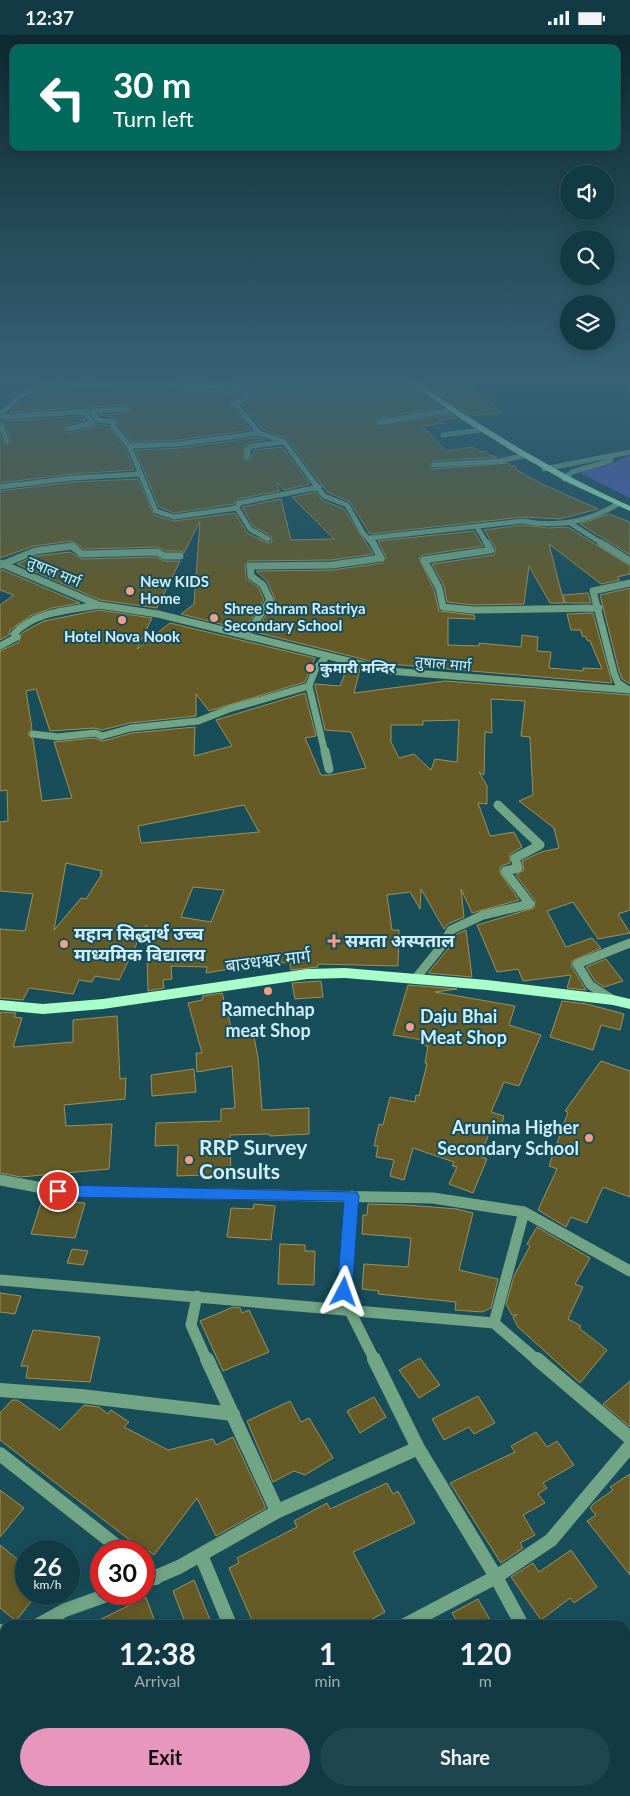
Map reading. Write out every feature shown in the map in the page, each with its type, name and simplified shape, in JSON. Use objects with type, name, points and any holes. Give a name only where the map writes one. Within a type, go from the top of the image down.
[{"type":"main road","points":[[533,462],[564,479],[630,509]]},
{"type":"main road","name":"बाउधश्वर मार्ग","points":[[0,1005],[43,1009],[104,1004],[308,974],[345,973],[416,978],[613,1000],[630,1004]]},
{"type":"street","points":[[135,462],[156,511],[174,517],[237,507],[239,503],[249,499],[319,487]]},
{"type":"street","points":[[246,636],[270,600],[270,595],[263,585],[251,576],[250,566],[306,566],[381,558],[370,538],[363,533],[347,505],[324,496],[300,462]]},
{"type":"street","points":[[434,465],[480,462]]},
{"type":"street","points":[[544,469],[573,462]]},
{"type":"street","points":[[564,479],[572,473],[606,462]]},
{"type":"street","points":[[0,487],[140,474]]},
{"type":"street","points":[[370,538],[463,526],[477,527],[523,521],[542,525],[570,523],[598,517],[618,504]]},
{"type":"street","points":[[237,507],[250,529],[268,539]]},
{"type":"street","points":[[570,523],[630,561]]},
{"type":"street","points":[[477,527],[491,550],[424,560],[439,588],[443,607],[472,610],[599,608]]},
{"type":"street","points":[[1,564],[37,551],[72,546],[82,554],[157,552],[164,556],[180,556]]},
{"type":"street","name":"तुषाल मार्ग","points":[[1,564],[99,605],[158,614],[326,657],[389,671],[423,676],[630,690]]},
{"type":"street","points":[[630,583],[593,591],[599,608],[614,673],[618,683],[630,690]]},
{"type":"street","points":[[0,646],[17,637],[14,634],[16,631],[34,620],[99,605]]},
{"type":"street","points":[[326,657],[314,670],[309,686],[329,769]]},
{"type":"street","points":[[32,734],[58,737],[95,733],[102,736],[131,728],[173,722],[198,721],[229,709],[309,686]]},
{"type":"street","points":[[416,978],[441,947],[451,930],[483,915],[530,904],[506,871],[518,868],[515,858],[540,845],[498,805]]},
{"type":"street","points":[[613,1000],[590,985],[577,964],[630,943]]},
{"type":"street","points":[[0,1181],[58,1191],[433,1198],[524,1212],[630,1271]]},
{"type":"street","points":[[352,1196],[344,1292],[350,1311],[418,1448],[496,1577],[519,1620]]},
{"type":"street","points":[[494,1323],[524,1212]]},
{"type":"street","points":[[0,1280],[494,1323],[630,1438]]},
{"type":"street","points":[[196,1296],[191,1325],[278,1511]]},
{"type":"street","points":[[0,1390],[81,1396],[233,1414]]},
{"type":"street","points":[[414,1620],[496,1577],[551,1540],[630,1446]]},
{"type":"street","points":[[155,1578],[201,1555],[278,1511],[372,1471],[418,1448]]},
{"type":"street","points":[[0,1454],[109,1540]]},
{"type":"street","points":[[201,1555],[228,1620]]},
{"type":"street","points":[[46,1620],[65,1609],[90,1601]]},
{"type":"shaded area","points":[[615,462],[630,462],[630,498],[582,474],[582,472]]},
{"type":"building","points":[[0,462],[131,462],[134,470],[71,474],[0,483]]},
{"type":"building","points":[[140,462],[293,462],[310,484],[284,490],[277,482],[279,491],[238,499],[234,504],[174,513],[159,507]]},
{"type":"building","points":[[304,462],[432,462],[430,465],[432,469],[509,463],[510,466],[515,466],[517,470],[542,484],[598,509],[560,519],[523,517],[370,534],[350,502],[327,492]]},
{"type":"building","points":[[138,479],[154,515],[174,521],[235,513],[247,533],[268,543],[272,542],[271,536],[253,526],[242,507],[281,499],[291,540],[334,539],[292,497],[316,492],[322,500],[344,509],[373,554],[332,560],[248,561],[245,566],[246,578],[259,588],[264,600],[244,630],[181,614],[194,604],[200,521],[184,553],[180,551],[165,551],[157,547],[84,549],[72,541],[34,546],[0,558],[0,491],[71,482]]},
{"type":"building","points":[[609,514],[630,522],[630,555],[580,524]]},
{"type":"building","points":[[523,525],[548,528],[568,527],[630,566],[630,574],[617,577],[620,580],[601,584],[549,544],[564,603],[550,603],[529,566],[524,604],[473,605],[447,602],[444,586],[432,564],[494,555],[496,548],[484,530]]},
{"type":"building","points":[[474,531],[483,546],[423,555],[419,558],[434,590],[439,611],[474,615],[475,619],[448,618],[448,645],[479,646],[479,643],[521,647],[522,635],[538,637],[537,651],[551,652],[549,668],[583,671],[583,668],[602,669],[590,641],[582,636],[581,630],[571,630],[567,614],[593,613],[612,683],[378,663],[255,632],[275,600],[268,582],[256,571],[332,570],[382,563],[386,557],[378,541]]},
{"type":"building","points":[[70,552],[82,559],[156,557],[164,561],[180,561],[157,608],[100,600],[17,564],[36,556]]},
{"type":"building","points":[[0,570],[80,603],[52,608],[30,616],[10,630],[9,635],[0,640],[0,605],[14,595],[0,590]]},
{"type":"building","points":[[630,588],[630,684],[622,679],[619,671],[600,595]]},
{"type":"building","points":[[588,593],[591,603],[565,603],[563,595]]},
{"type":"building","points":[[99,610],[152,618],[137,649],[170,623],[315,658],[305,682],[209,711],[196,694],[196,716],[130,723],[102,730],[94,728],[50,731],[36,689],[26,691],[32,729],[28,734],[33,739],[42,801],[72,798],[54,742],[94,738],[103,741],[132,733],[195,727],[194,756],[232,746],[216,720],[305,693],[316,736],[305,738],[321,775],[366,768],[351,732],[325,730],[315,686],[315,684],[340,686],[348,666],[360,669],[354,693],[445,681],[630,695],[630,910],[618,914],[630,933],[598,939],[573,902],[547,911],[566,947],[592,938],[601,948],[572,961],[572,967],[586,990],[567,988],[571,975],[523,981],[518,969],[497,972],[477,925],[534,908],[535,901],[516,875],[524,870],[522,861],[541,852],[559,848],[554,828],[519,801],[533,795],[530,737],[521,736],[525,701],[491,699],[492,733],[485,732],[484,775],[479,772],[487,786],[487,804],[478,803],[490,836],[514,832],[522,847],[510,854],[510,863],[501,866],[499,871],[519,900],[472,913],[461,889],[464,917],[448,924],[444,929],[421,889],[420,909],[410,892],[387,895],[392,930],[399,930],[398,966],[318,964],[318,967],[291,970],[290,963],[272,962],[206,973],[207,967],[171,966],[172,979],[163,980],[164,988],[148,991],[146,925],[119,980],[95,976],[92,982],[79,980],[73,994],[29,988],[23,1000],[0,998],[0,929],[25,931],[33,894],[0,891],[0,822],[8,821],[7,790],[0,791],[0,651],[19,642],[21,634],[44,621]],"holes":[[[459,720],[457,762],[435,759],[431,770],[414,754],[399,758],[391,742],[391,725],[423,725],[423,721]],[[244,805],[259,832],[141,843],[138,826]],[[66,863],[102,871],[86,899],[81,898],[54,930]],[[193,887],[224,890],[211,922],[181,917]]]},
{"type":"building","points":[[466,930],[472,977],[428,973],[453,943],[455,935]]},
{"type":"building","points":[[606,959],[623,981],[604,987],[595,981],[586,967]]},
{"type":"building","points":[[321,981],[323,997],[295,999],[292,983]]},
{"type":"building","points":[[408,985],[457,989],[435,992],[515,1006],[509,1025],[541,1035],[519,1086],[504,1082],[491,1112],[504,1116],[500,1132],[491,1129],[480,1156],[487,1159],[473,1193],[449,1184],[457,1167],[452,1166],[454,1162],[413,1148],[404,1180],[390,1176],[394,1160],[376,1157],[378,1146],[374,1146],[379,1124],[383,1125],[390,1097],[415,1102],[416,1095],[419,1096],[427,1064],[425,1063],[428,1046],[422,1045],[423,1040],[393,1035]]},
{"type":"building","points":[[222,993],[232,1030],[252,1027],[258,1057],[262,1110],[309,1108],[309,1134],[270,1136],[269,1134],[230,1135],[231,1174],[177,1176],[178,1145],[155,1146],[156,1123],[221,1121],[221,1109],[235,1108],[232,1066],[197,1072],[196,1053],[202,1053],[188,1003],[202,1000],[203,996]]},
{"type":"building","points":[[562,1001],[587,1004],[624,1014],[620,1030],[601,1025],[593,1050],[550,1037]]},
{"type":"building","points":[[0,1012],[16,1013],[14,1017],[22,1018],[13,1047],[73,1042],[73,1020],[117,1016],[120,1079],[126,1078],[125,1099],[64,1105],[66,1126],[112,1124],[109,1169],[21,1177],[0,1173]]},
{"type":"building","name":"Arunima Higher Secondary School","points":[[601,1061],[630,1071],[630,1197],[603,1187],[587,1223],[571,1217],[566,1227],[538,1210],[557,1169],[549,1166],[568,1112],[565,1111]]},
{"type":"building","points":[[194,1069],[196,1092],[152,1096],[151,1075]]},
{"type":"building","points":[[42,1200],[85,1203],[75,1238],[31,1234]]},
{"type":"building","points":[[254,1204],[275,1206],[271,1240],[227,1237],[231,1208],[253,1209]]},
{"type":"building","points":[[368,1204],[457,1209],[473,1213],[459,1270],[498,1279],[491,1308],[482,1312],[455,1310],[456,1302],[378,1294],[379,1291],[362,1289],[364,1264],[408,1267],[411,1238],[362,1234],[363,1215],[367,1215]]},
{"type":"building","points":[[537,1227],[590,1258],[575,1284],[583,1287],[568,1319],[581,1326],[579,1328],[607,1350],[580,1383],[518,1327],[513,1317],[517,1315],[512,1315],[506,1304],[514,1276],[530,1246],[527,1244]]},
{"type":"building","points":[[280,1244],[305,1245],[305,1251],[315,1251],[314,1285],[278,1284]]},
{"type":"building","points":[[72,1249],[88,1251],[83,1265],[67,1263]]},
{"type":"building","points":[[0,1293],[21,1296],[15,1314],[0,1312]]},
{"type":"building","points":[[233,1307],[240,1308],[242,1313],[249,1310],[269,1352],[223,1371],[200,1321]]},
{"type":"building","points":[[33,1330],[100,1337],[90,1382],[26,1378],[28,1366],[21,1366]]},
{"type":"building","points":[[420,1358],[440,1385],[419,1398],[399,1370]]},
{"type":"building","points":[[630,1381],[630,1427],[603,1404]]},
{"type":"building","points":[[478,1396],[495,1423],[474,1434],[469,1427],[444,1440],[432,1419]]},
{"type":"building","points":[[374,1397],[386,1417],[360,1433],[347,1411]]},
{"type":"building","points":[[12,1400],[17,1400],[60,1430],[84,1405],[99,1407],[108,1414],[111,1410],[129,1422],[124,1427],[168,1450],[213,1439],[216,1445],[233,1437],[266,1508],[216,1536],[197,1498],[155,1554],[155,1540],[130,1540],[0,1440],[0,1413]]},
{"type":"building","points":[[290,1401],[301,1422],[309,1418],[333,1458],[305,1475],[294,1471],[273,1482],[247,1421]]},
{"type":"building","points":[[536,1432],[547,1447],[557,1441],[574,1465],[543,1483],[547,1488],[538,1494],[545,1503],[523,1515],[535,1535],[520,1543],[523,1548],[501,1563],[450,1483],[515,1452],[511,1446]]},
{"type":"building","points":[[630,1474],[630,1575],[587,1521],[596,1515],[590,1508],[593,1504],[613,1490],[610,1487]]},
{"type":"building","points":[[387,1483],[393,1494],[398,1491],[415,1523],[353,1552],[385,1612],[370,1620],[252,1620],[229,1568],[239,1563],[237,1558],[297,1527],[294,1521],[327,1503],[330,1509]]},
{"type":"building","points":[[0,1490],[24,1508],[0,1537]]},
{"type":"building","points":[[0,1545],[15,1557],[15,1605],[28,1605],[15,1620],[0,1608]]},
{"type":"building","points":[[571,1550],[597,1587],[574,1603],[570,1598],[541,1620],[511,1577],[533,1563],[539,1572]]},
{"type":"building","points":[[194,1580],[210,1620],[184,1620],[173,1591]]},
{"type":"building","points":[[478,1599],[490,1620],[456,1620],[452,1613]]},
{"type":"building","points":[[130,1605],[149,1605],[154,1620],[99,1620]]},
{"type":"place","name":"New KIDS Home","points":[[130,591]]},
{"type":"place","name":"Shree Shram Rastriya Secondary School","points":[[214,618]]},
{"type":"place","name":"Hotel Nova Nook","points":[[122,620]]},
{"type":"place","name":"कुमारी मन्दिर","points":[[310,668]]},
{"type":"place","name":"समता अस्पताल","points":[[334,941]]},
{"type":"place","name":"महान सिद्धार्थ उच्च माध्यमिक विद्यालय","points":[[64,944]]},
{"type":"place","name":"Ramechhap meat Shop","points":[[268,991]]},
{"type":"place","name":"Daju Bhai Meat Shop","points":[[410,1027]]},
{"type":"place","name":"Arunima Higher Secondary School","points":[[589,1138]]},
{"type":"place","name":"RRP Survey Consults","points":[[189,1160]]},
{"type":"route","points":[[58,1191],[352,1196],[344,1292]]}]
